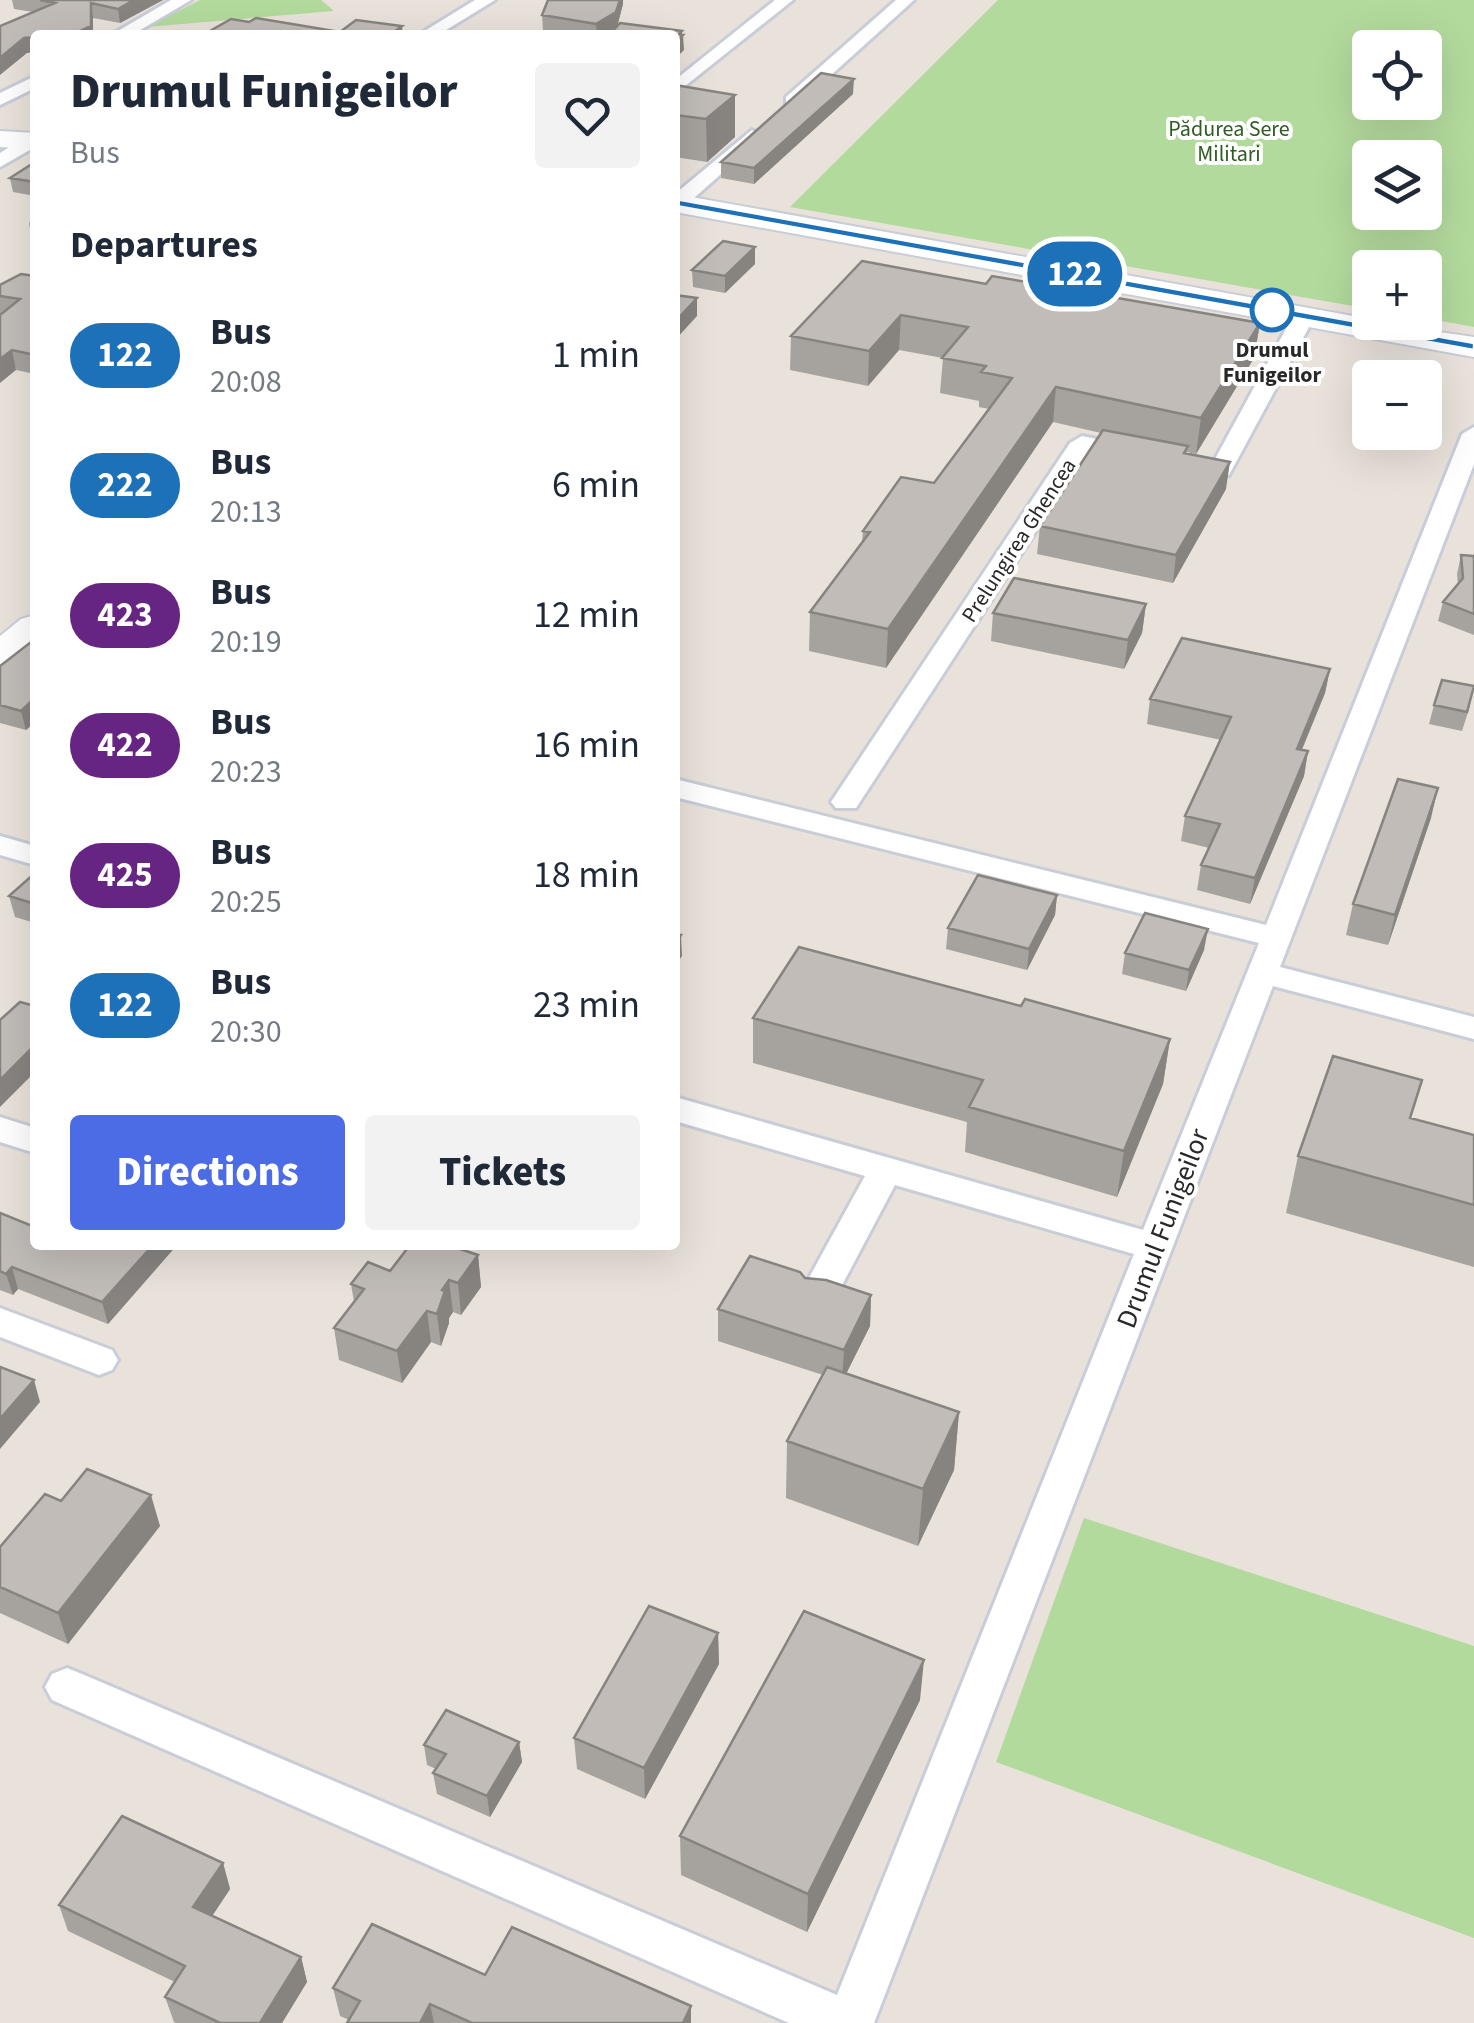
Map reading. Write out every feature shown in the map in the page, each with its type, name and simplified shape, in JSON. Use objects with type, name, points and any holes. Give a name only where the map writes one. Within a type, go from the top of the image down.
[{"type":"main road","points":[[0,139],[30,141]]},
{"type":"main road","points":[[680,204],[1474,346]]},
{"type":"main road","points":[[0,656],[30,630]]},
{"type":"street","points":[[128,30],[183,0]]},
{"type":"street","points":[[435,30],[487,0]]},
{"type":"street","points":[[680,85],[785,0]]},
{"type":"street","points":[[680,199],[906,0]]},
{"type":"street","points":[[0,100],[30,84]]},
{"type":"street","points":[[0,161],[30,143]]},
{"type":"street","name":"Prelungirea Ghencea","points":[[846,802],[1082,443],[1222,470],[1304,316]]},
{"type":"street","name":"Drumul Funigeilor","points":[[847,2023],[1474,434]]},
{"type":"street","points":[[680,789],[1276,937]]},
{"type":"street","points":[[0,846],[30,855]]},
{"type":"street","points":[[1262,973],[1474,1028]]},
{"type":"street","points":[[680,1110],[1154,1247]]},
{"type":"street","points":[[0,1129],[30,1140]]},
{"type":"street","points":[[818,1296],[886,1169]]},
{"type":"street","points":[[0,1322],[100,1360]]},
{"type":"street","points":[[67,1687],[847,2023]]},
{"type":"green space","points":[[200,0],[321,0],[334,11],[147,27]]},
{"type":"green space","name":"Pădurea Sere Militari","points":[[998,0],[1474,0],[1474,327],[1442,321],[1442,250],[1352,250],[1352,306],[790,207]]},
{"type":"green space","points":[[1084,1518],[1474,1646],[1474,1938],[996,1762]]},
{"type":"building","points":[[40,0],[134,0],[118,9],[91,3],[91,26],[82,30],[30,30],[30,37],[0,58],[0,26],[55,3]]},
{"type":"building","points":[[548,0],[620,0],[616,12],[596,24],[542,15]]},
{"type":"building","points":[[256,18],[328,30],[212,30],[231,19],[249,22]]},
{"type":"building","points":[[356,20],[402,26],[397,30],[343,30]]},
{"type":"building","points":[[620,23],[674,30],[614,30]]},
{"type":"building","points":[[821,73],[854,79],[754,168],[721,162]]},
{"type":"building","points":[[680,86],[735,95],[706,119],[680,116]]},
{"type":"building","points":[[30,165],[30,181],[10,178]]},
{"type":"building","points":[[723,241],[755,247],[725,276],[692,270]]},
{"type":"building","points":[[862,261],[986,284],[992,276],[1260,323],[1201,418],[1056,387],[888,629],[810,612],[870,532],[863,531],[901,477],[934,483],[1012,378],[981,372],[986,366],[942,358],[968,327],[901,315],[869,351],[791,336]]},
{"type":"building","points":[[21,274],[30,275],[30,354],[12,350],[0,359],[0,315],[20,299],[0,296],[0,285]]},
{"type":"building","points":[[680,296],[697,298],[680,317]]},
{"type":"building","points":[[1103,430],[1188,446],[1184,453],[1230,462],[1176,555],[1040,526]]},
{"type":"building","points":[[1461,555],[1474,556],[1474,614],[1443,602],[1463,578]]},
{"type":"building","points":[[1014,578],[1146,604],[1128,640],[993,613]]},
{"type":"building","points":[[1182,638],[1330,669],[1297,749],[1308,751],[1255,878],[1201,865],[1220,824],[1185,816],[1231,717],[1150,699]]},
{"type":"building","points":[[30,643],[30,703],[21,711],[0,705],[0,666]]},
{"type":"building","points":[[1442,680],[1474,686],[1467,712],[1434,705]]},
{"type":"building","points":[[1398,779],[1438,788],[1395,915],[1353,904]]},
{"type":"building","points":[[978,875],[1057,895],[1029,949],[948,928]]},
{"type":"building","points":[[30,877],[30,902],[9,896]]},
{"type":"building","points":[[1145,913],[1208,929],[1189,970],[1125,953]]},
{"type":"building","points":[[799,947],[1021,1006],[1025,999],[1170,1039],[1124,1151],[969,1107],[983,1080],[753,1018]]},
{"type":"building","points":[[20,1002],[30,1005],[30,1050],[0,1080],[0,1020]]},
{"type":"building","points":[[1333,1056],[1422,1080],[1410,1118],[1474,1135],[1474,1205],[1298,1156]]},
{"type":"building","points":[[0,1213],[30,1225],[30,1250],[149,1250],[102,1302],[12,1267],[6,1274],[0,1271]]},
{"type":"building","points":[[406,1250],[463,1250],[478,1255],[458,1283],[449,1280],[442,1290],[445,1291],[437,1314],[427,1311],[397,1351],[334,1328],[364,1289],[351,1284],[368,1262],[390,1271]]},
{"type":"building","points":[[750,1256],[800,1272],[805,1278],[826,1280],[871,1295],[844,1350],[718,1309]]},
{"type":"building","points":[[0,1367],[34,1380],[0,1419]]},
{"type":"building","points":[[827,1367],[959,1412],[923,1489],[787,1441]]},
{"type":"building","points":[[87,1469],[151,1495],[58,1613],[0,1587],[0,1547],[45,1494],[61,1501]]},
{"type":"building","points":[[649,1606],[718,1633],[644,1768],[574,1738]]},
{"type":"building","points":[[804,1611],[924,1660],[808,1894],[680,1836]]},
{"type":"building","points":[[446,1710],[519,1742],[487,1796],[433,1773],[446,1754],[424,1745]]},
{"type":"building","points":[[122,1816],[223,1863],[193,1907],[301,1957],[260,2023],[220,2023],[165,1997],[185,1966],[59,1905]]},
{"type":"building","points":[[372,1924],[485,1975],[512,1927],[691,2006],[683,2023],[472,2023],[430,2004],[420,2023],[347,2023],[360,2001],[333,1988]]},
{"type":"bus line","name":"122","points":[[680,204],[1474,346]]},
{"type":"place","name":"Drumul Funigeilor","points":[[1272,310]]}]
